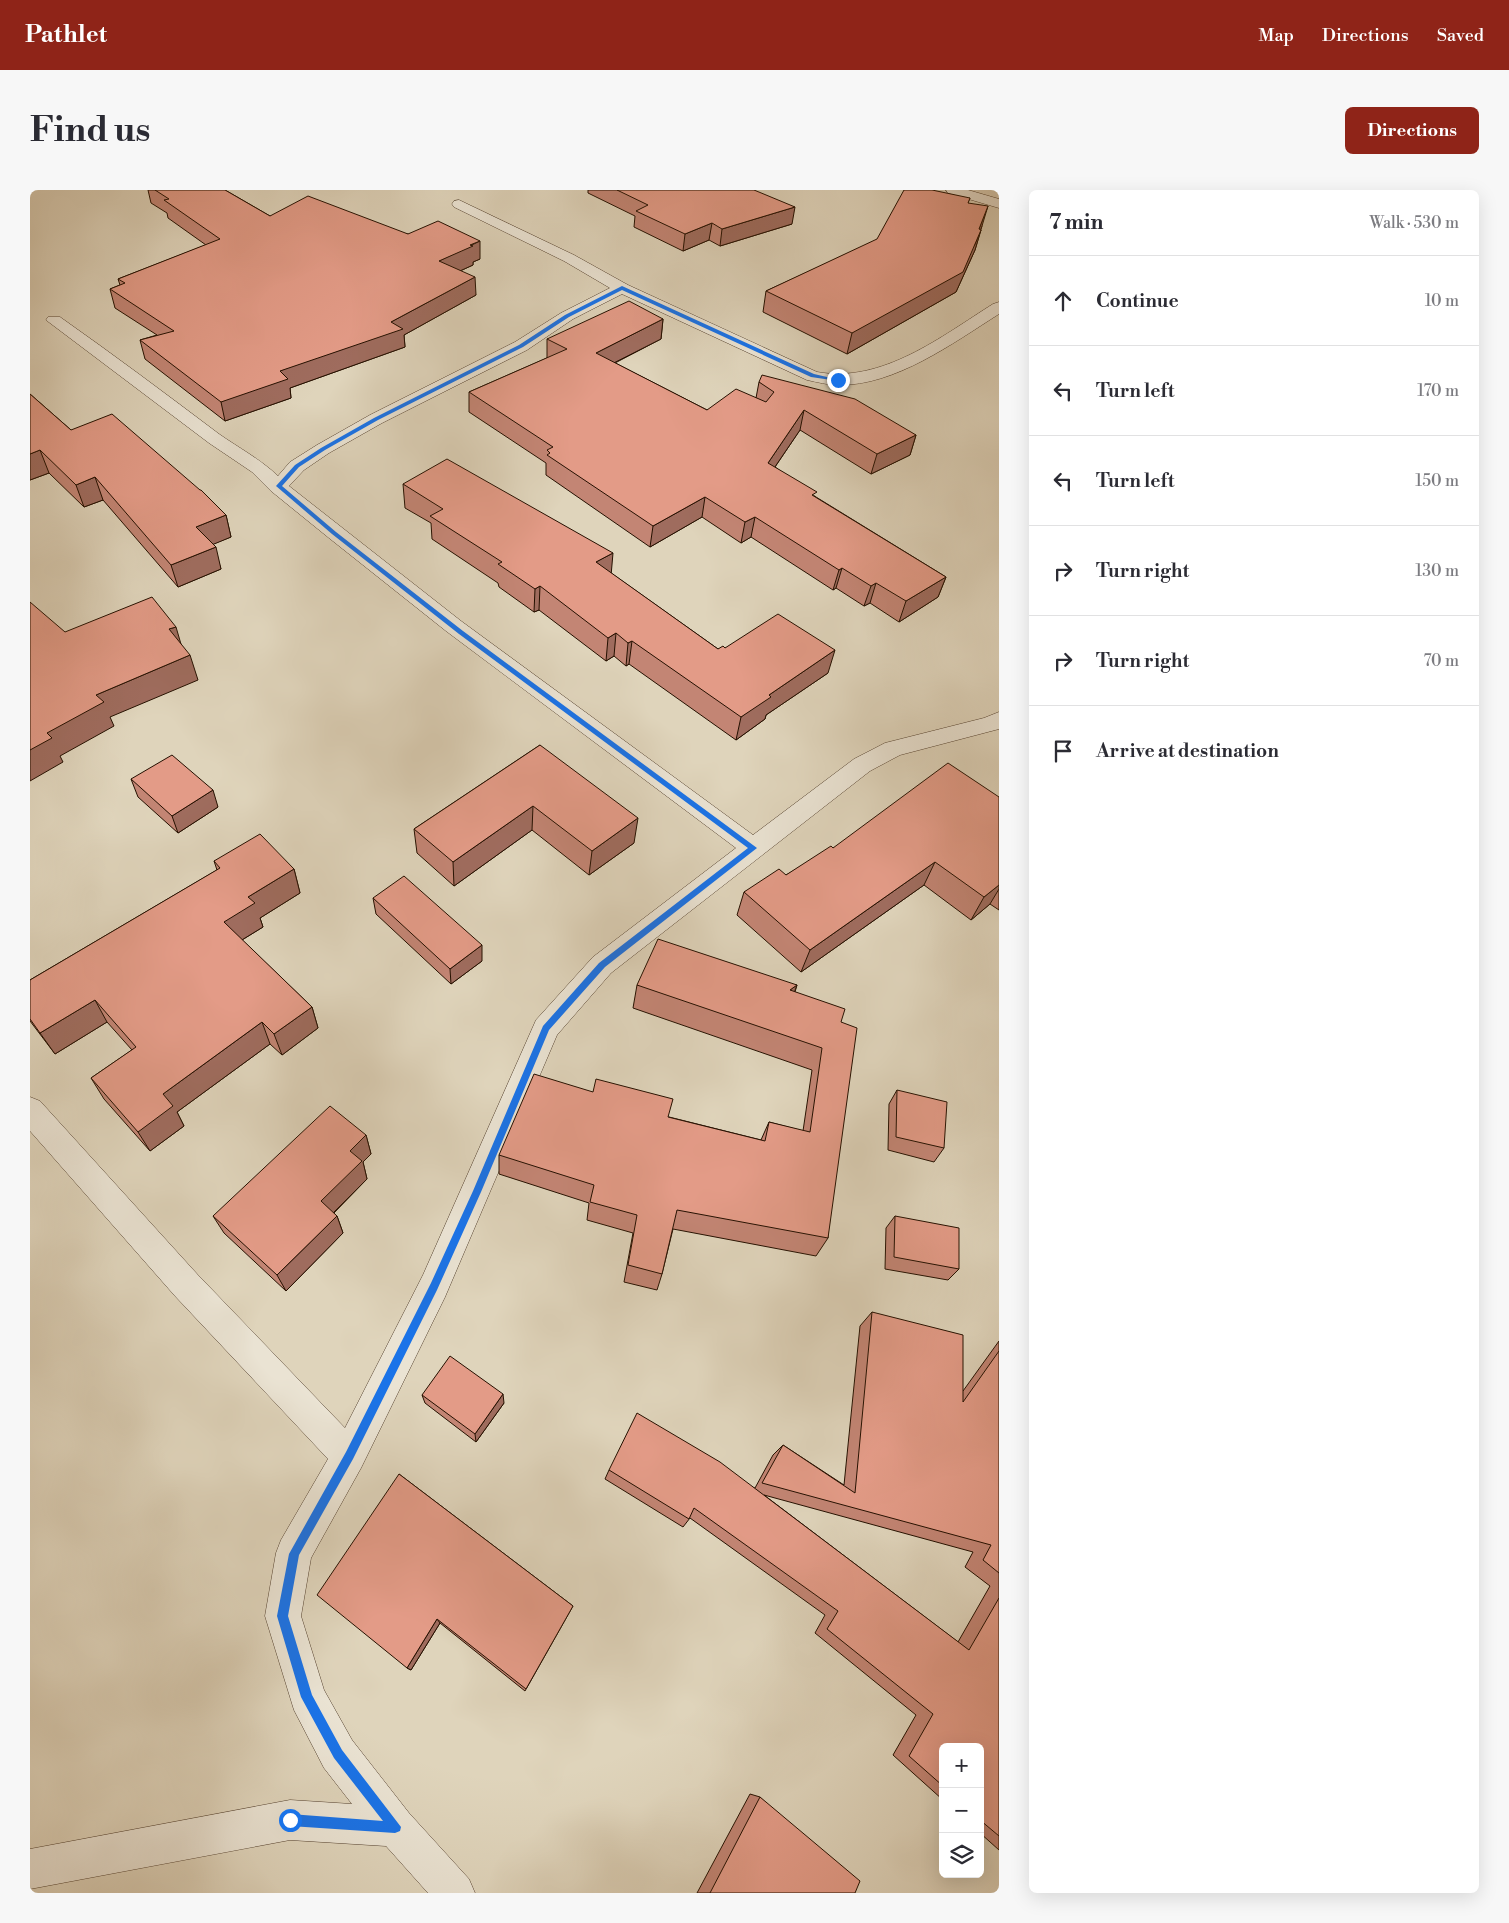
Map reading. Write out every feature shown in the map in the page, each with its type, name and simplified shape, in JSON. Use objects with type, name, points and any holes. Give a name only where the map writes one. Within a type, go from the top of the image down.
[{"type":"street","points":[[954,190],[999,204]]},
{"type":"street","points":[[460,204],[561,254],[622,288],[812,376],[838,380],[862,377],[918,357],[999,307]]},
{"type":"street","points":[[278,486],[297,466],[330,444],[521,346],[567,316],[622,288]]},
{"type":"street","points":[[54,320],[132,375],[215,439],[259,468],[334,533],[461,633],[753,848]]},
{"type":"street","points":[[455,1893],[395,1827],[338,1754],[307,1697],[282,1616],[294,1554],[350,1456],[434,1286],[477,1192],[546,1028],[602,965],[862,765],[893,749],[991,724],[999,720]]},
{"type":"street","points":[[30,1110],[190,1289],[289,1396],[350,1456]]},
{"type":"street","points":[[30,1869],[290,1820],[395,1827]]},
{"type":"building","points":[[155,190],[225,190],[270,216],[308,196],[408,234],[438,221],[480,241],[439,261],[475,277],[391,322],[403,329],[280,371],[288,379],[221,402],[140,340],[174,331],[110,289],[125,283],[118,279],[220,239],[164,200],[169,199]]},
{"type":"building","points":[[617,190],[754,190],[795,207],[722,229],[712,223],[685,234],[636,211],[648,205]]},
{"type":"building","points":[[904,190],[932,190],[970,198],[968,203],[988,206],[979,229],[981,230],[963,272],[852,333],[766,291],[877,239]]},
{"type":"building","points":[[629,301],[663,319],[596,353],[707,410],[736,389],[766,402],[774,392],[759,382],[762,375],[855,399],[916,435],[877,454],[804,410],[768,463],[817,492],[812,495],[946,577],[906,601],[876,583],[871,586],[842,568],[839,570],[755,517],[745,522],[705,497],[653,526],[547,455],[550,453],[547,450],[553,447],[469,392],[567,349],[547,339]]},
{"type":"building","points":[[30,394],[71,430],[112,414],[201,490],[226,515],[196,527],[216,547],[171,565],[95,477],[76,485],[40,450],[30,454]]},
{"type":"building","points":[[447,459],[613,553],[596,562],[718,649],[723,646],[725,648],[778,614],[835,650],[769,695],[771,697],[741,717],[632,641],[628,643],[616,633],[608,638],[540,586],[535,589],[498,564],[502,562],[430,516],[443,509],[403,484]]},
{"type":"building","points":[[152,597],[176,627],[169,629],[190,655],[96,695],[104,702],[47,733],[52,738],[30,750],[30,602],[65,632]]},
{"type":"building","points":[[540,745],[638,818],[592,851],[533,806],[453,862],[414,829]]},
{"type":"building","points":[[172,755],[213,790],[172,816],[131,779]]},
{"type":"building","points":[[948,763],[999,797],[999,885],[984,897],[935,862],[810,950],[744,892],[779,869],[786,875],[831,846],[833,848]]},
{"type":"building","points":[[260,834],[294,869],[248,897],[255,903],[224,922],[312,1007],[274,1034],[262,1022],[163,1094],[173,1106],[138,1132],[91,1078],[136,1047],[95,1000],[40,1033],[30,1019],[30,980],[220,868],[214,861]]},
{"type":"building","points":[[404,876],[482,945],[450,969],[373,898]]},
{"type":"building","points":[[658,939],[797,985],[790,990],[845,1009],[841,1022],[857,1028],[828,1238],[677,1210],[662,1274],[628,1265],[637,1215],[590,1202],[594,1185],[499,1155],[534,1074],[593,1092],[596,1079],[673,1099],[668,1117],[765,1141],[769,1122],[810,1132],[822,1048],[637,985]]},
{"type":"building","points":[[897,1090],[947,1102],[944,1148],[896,1137]]},
{"type":"building","points":[[330,1106],[366,1135],[350,1151],[362,1161],[321,1201],[337,1216],[277,1275],[213,1216]]},
{"type":"building","points":[[895,1216],[959,1228],[959,1269],[894,1257]]},
{"type":"building","points":[[872,1312],[963,1335],[963,1402],[999,1351],[999,1573],[983,1560],[991,1545],[762,1483],[783,1445],[855,1493]]},
{"type":"building","points":[[450,1356],[503,1394],[475,1434],[422,1395]]},
{"type":"building","points":[[637,1413],[720,1462],[969,1650],[999,1598],[999,1836],[984,1823],[984,1743],[939,1743],[939,1782],[909,1756],[933,1714],[827,1629],[838,1611],[694,1508],[689,1519],[609,1470]]},
{"type":"building","points":[[399,1474],[573,1606],[526,1689],[437,1619],[407,1668],[317,1595]]},
{"type":"building","points":[[760,1797],[860,1881],[855,1893],[710,1893]]},
{"type":"route","points":[[290,1820],[395,1827],[338,1754],[307,1697],[282,1616],[294,1554],[350,1456],[434,1286],[477,1192],[546,1028],[602,965],[753,848],[461,633],[334,533],[278,486],[297,466],[323,449],[376,419],[521,346],[567,316],[622,288],[812,376],[838,380]]}]
